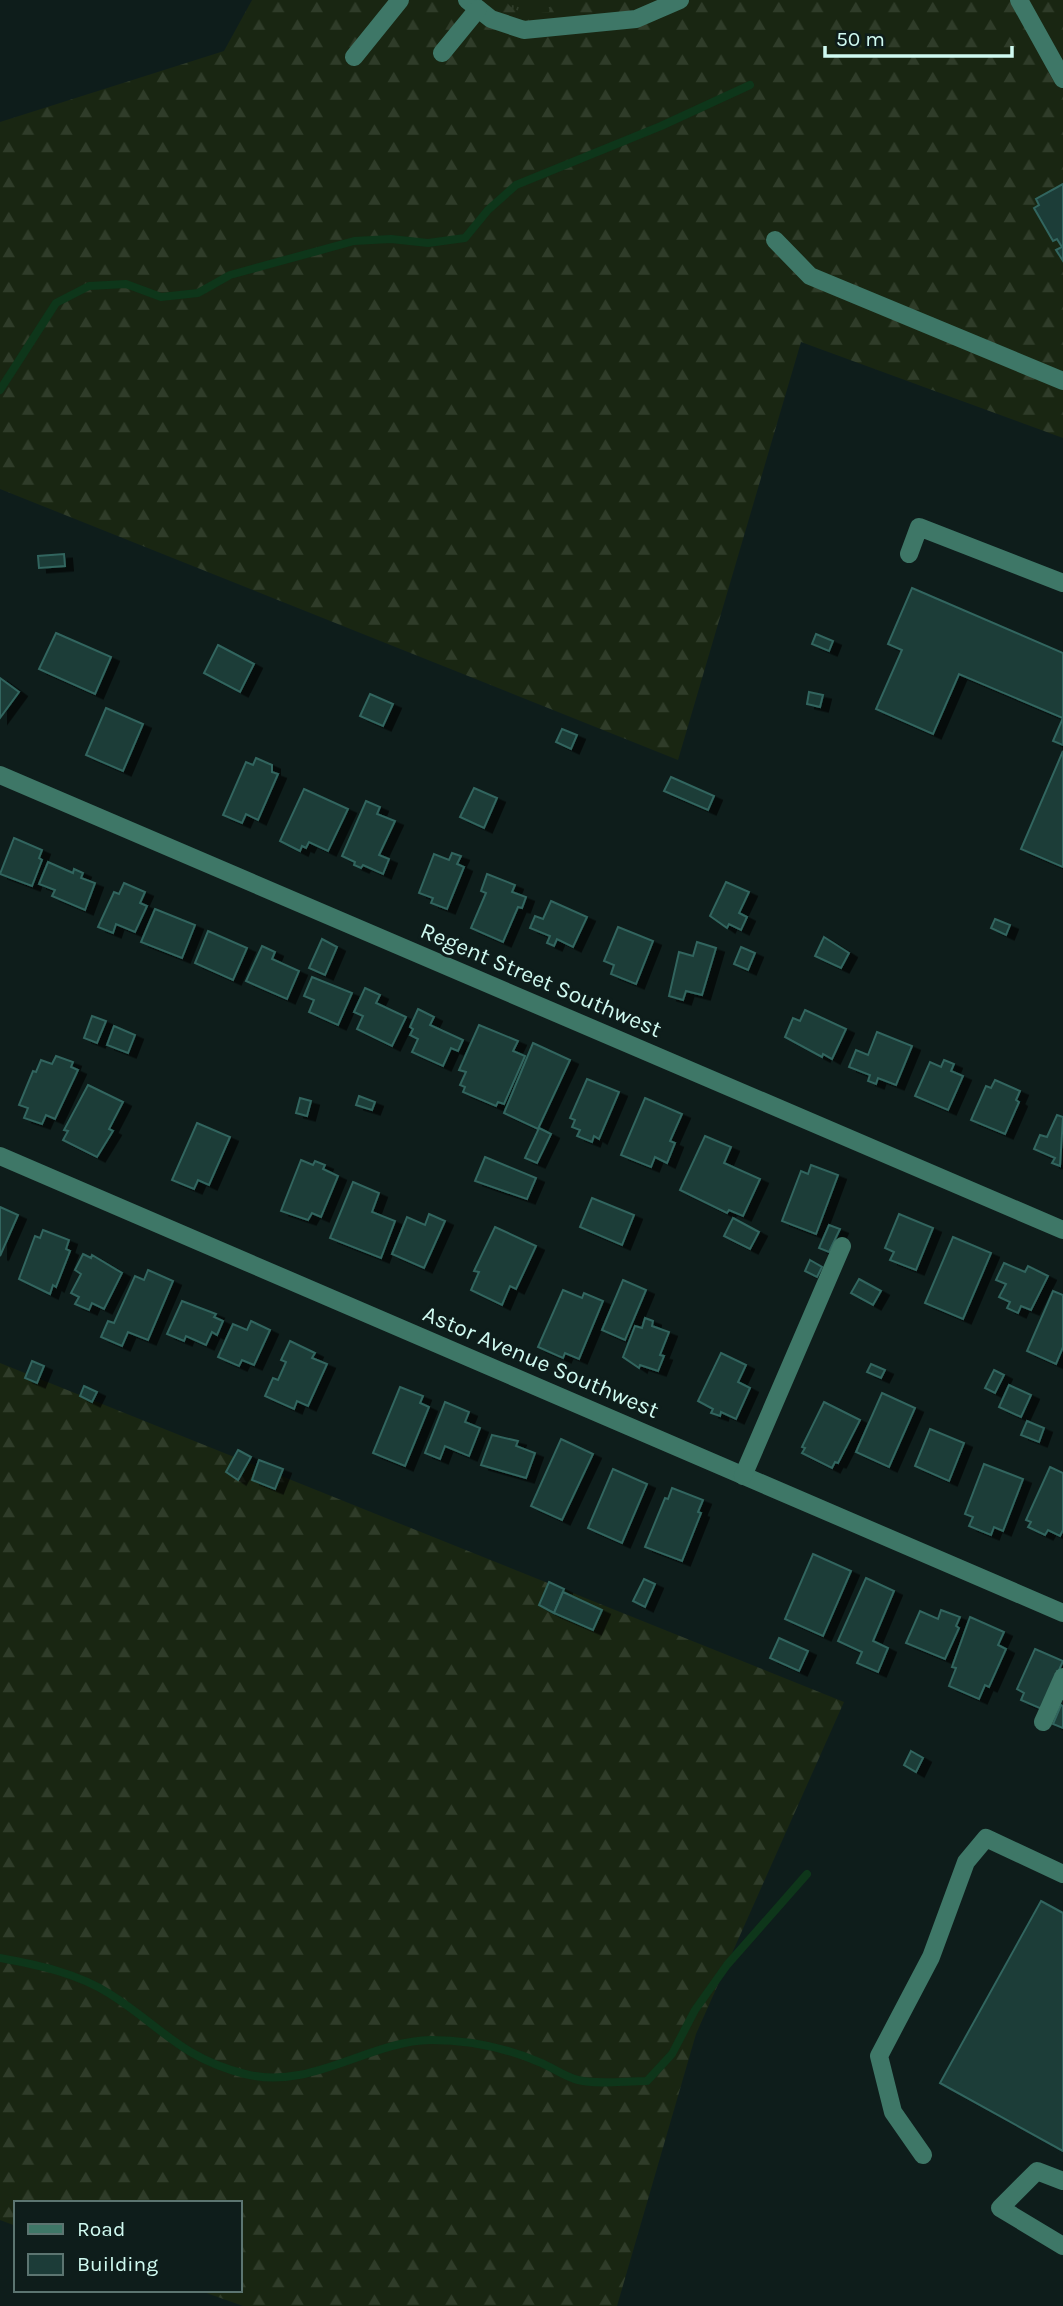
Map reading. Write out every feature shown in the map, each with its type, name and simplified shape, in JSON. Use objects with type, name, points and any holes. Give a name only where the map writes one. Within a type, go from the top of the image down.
[{"type":"street","points":[[354,57],[400,0]]},
{"type":"street","points":[[442,53],[472,4],[491,19],[524,30],[636,19],[680,0]]},
{"type":"street","points":[[1019,0],[1063,79]]},
{"type":"street","points":[[775,240],[810,276],[1063,380]]},
{"type":"street","points":[[909,554],[919,527],[1063,583]]},
{"type":"street","name":"Regent Street Southwest","points":[[0,775],[1063,1230]]},
{"type":"street","name":"Astor Avenue Southwest","points":[[0,1156],[1063,1613]]},
{"type":"street","points":[[743,1476],[842,1246]]},
{"type":"street","points":[[1043,1722],[1063,1677]]},
{"type":"street","points":[[923,2155],[893,2112],[879,2056],[930,1957],[966,1862],[986,1839],[1063,1874]]},
{"type":"street","points":[[1063,2181],[1037,2171],[1000,2208],[1063,2246]]},
{"type":"green space","points":[[252,0],[1063,0],[1063,438],[801,342],[678,760],[0,489],[0,122],[224,51]]},
{"type":"green space","points":[[506,0],[553,0],[549,12],[536,13],[518,11]]},
{"type":"green space","points":[[0,1363],[844,1702],[696,2034],[617,2306],[243,2306],[204,2292],[242,2292],[242,2201],[14,2201],[14,2225],[0,2220]]},
{"type":"building","points":[[1063,184],[1063,261],[1056,250],[1062,247],[1057,239],[1053,241],[1034,208],[1039,205],[1036,199]]},
{"type":"building","points":[[64,554],[65,566],[39,568],[38,556]]},
{"type":"building","points":[[912,588],[1063,653],[1063,718],[959,674],[933,734],[876,709],[902,650],[888,644]]},
{"type":"building","points":[[56,633],[111,657],[95,694],[39,669]]},
{"type":"building","points":[[816,634],[833,641],[829,651],[812,644]]},
{"type":"building","points":[[218,645],[254,664],[240,692],[204,673]]},
{"type":"building","points":[[0,678],[19,692],[0,718]]},
{"type":"building","points":[[809,692],[823,695],[820,707],[807,704]]},
{"type":"building","points":[[370,694],[393,704],[383,726],[360,716]]},
{"type":"building","points":[[106,708],[143,724],[123,771],[86,755]]},
{"type":"building","points":[[1063,718],[1063,745],[1053,741]]},
{"type":"building","points":[[562,729],[577,735],[571,749],[556,742]]},
{"type":"building","points":[[1063,751],[1063,867],[1021,849]]},
{"type":"building","points":[[256,758],[272,765],[272,772],[278,774],[258,820],[246,814],[242,823],[223,815],[246,762],[253,765]]},
{"type":"building","points":[[671,777],[714,796],[708,810],[664,791]]},
{"type":"building","points":[[474,788],[497,798],[484,828],[460,817]]},
{"type":"building","points":[[304,789],[348,809],[328,851],[309,842],[306,848],[302,846],[300,851],[280,841]]},
{"type":"building","points":[[366,801],[380,807],[377,814],[395,821],[379,855],[389,859],[383,874],[363,865],[361,868],[354,865],[355,862],[342,856]]},
{"type":"building","points":[[14,838],[42,850],[39,858],[42,860],[32,886],[0,874]]},
{"type":"building","points":[[452,853],[461,856],[457,864],[464,867],[447,909],[431,903],[433,898],[419,893],[434,854],[449,860]]},
{"type":"building","points":[[48,862],[73,873],[74,869],[83,873],[81,878],[95,883],[85,910],[52,896],[55,890],[39,884]]},
{"type":"building","points":[[487,874],[515,885],[512,892],[526,897],[522,908],[518,907],[503,942],[471,928],[486,893],[481,891]]},
{"type":"building","points":[[726,882],[749,892],[739,913],[747,917],[741,930],[729,924],[727,928],[710,916]]},
{"type":"building","points":[[124,883],[145,892],[140,903],[147,906],[135,932],[116,924],[113,933],[98,927],[114,892],[119,894]]},
{"type":"building","points":[[551,901],[587,917],[573,947],[557,939],[554,946],[547,943],[550,936],[530,928],[535,916],[543,919]]},
{"type":"building","points":[[155,909],[195,925],[182,958],[141,942]]},
{"type":"building","points":[[995,919],[1010,925],[1006,935],[991,928]]},
{"type":"building","points":[[618,927],[653,941],[636,984],[611,974],[614,965],[604,961]]},
{"type":"building","points":[[208,931],[247,948],[233,980],[195,963]]},
{"type":"building","points":[[824,937],[849,953],[841,968],[815,956]]},
{"type":"building","points":[[322,939],[337,947],[325,975],[309,968]]},
{"type":"building","points":[[697,942],[716,948],[702,995],[686,991],[683,1000],[669,996],[679,952],[693,956]]},
{"type":"building","points":[[262,946],[275,952],[272,959],[299,971],[287,999],[246,981]]},
{"type":"building","points":[[741,947],[755,953],[748,970],[734,964]]},
{"type":"building","points":[[312,977],[352,993],[338,1025],[309,1012],[314,1000],[304,996]]},
{"type":"building","points":[[365,988],[380,995],[376,1003],[406,1017],[392,1046],[357,1029],[363,1016],[354,1012]]},
{"type":"building","points":[[418,1009],[434,1017],[430,1025],[463,1040],[458,1051],[451,1048],[443,1066],[412,1052],[418,1039],[410,1035],[413,1029],[410,1027]]},
{"type":"building","points":[[805,1010],[846,1029],[832,1059],[823,1054],[822,1057],[785,1037],[793,1018],[800,1021]]},
{"type":"building","points":[[92,1016],[106,1021],[97,1043],[84,1038]]},
{"type":"building","points":[[479,1025],[518,1041],[513,1051],[525,1056],[504,1104],[498,1102],[496,1106],[463,1092],[465,1087],[460,1085],[466,1072],[459,1070]]},
{"type":"building","points":[[114,1026],[135,1035],[128,1053],[107,1045]]},
{"type":"building","points":[[877,1032],[912,1046],[896,1085],[878,1078],[876,1084],[868,1081],[870,1075],[849,1067],[856,1050],[868,1055]]},
{"type":"building","points":[[533,1043],[570,1060],[538,1129],[504,1113]]},
{"type":"building","points":[[56,1056],[73,1062],[71,1067],[78,1070],[55,1119],[46,1115],[42,1124],[24,1118],[28,1108],[19,1105],[33,1071],[36,1072],[41,1060],[52,1064]]},
{"type":"building","points":[[944,1060],[954,1064],[951,1071],[963,1076],[948,1110],[915,1096],[930,1062],[941,1067]]},
{"type":"building","points":[[587,1079],[619,1092],[599,1139],[594,1136],[592,1142],[577,1136],[580,1130],[572,1127],[575,1120],[570,1118]]},
{"type":"building","points":[[995,1080],[1020,1091],[1016,1100],[1019,1102],[1005,1134],[971,1120],[986,1086],[991,1088]]},
{"type":"building","points":[[88,1085],[123,1102],[109,1129],[113,1131],[97,1157],[63,1140],[68,1131],[64,1130]]},
{"type":"building","points":[[359,1096],[375,1102],[372,1110],[356,1105]]},
{"type":"building","points":[[300,1098],[311,1101],[307,1116],[296,1113]]},
{"type":"building","points":[[645,1098],[682,1114],[670,1141],[675,1143],[667,1163],[655,1157],[651,1167],[621,1155]]},
{"type":"building","points":[[1057,1115],[1063,1117],[1060,1166],[1052,1163],[1055,1158],[1034,1149],[1040,1135],[1047,1137]]},
{"type":"building","points":[[197,1123],[230,1137],[209,1185],[198,1180],[194,1189],[172,1180]]},
{"type":"building","points":[[539,1128],[551,1134],[537,1163],[525,1158]]},
{"type":"building","points":[[705,1136],[731,1147],[724,1163],[760,1179],[743,1216],[729,1210],[727,1213],[680,1190]]},
{"type":"building","points":[[485,1157],[536,1178],[527,1199],[475,1181]]},
{"type":"building","points":[[301,1160],[313,1165],[315,1161],[325,1165],[323,1169],[338,1176],[321,1217],[312,1213],[308,1220],[281,1211]]},
{"type":"building","points":[[811,1165],[838,1175],[816,1234],[782,1221],[801,1171],[808,1174]]},
{"type":"building","points":[[353,1182],[379,1193],[372,1212],[395,1221],[381,1258],[330,1238]]},
{"type":"building","points":[[592,1198],[634,1215],[622,1245],[580,1227]]},
{"type":"building","points":[[0,1207],[18,1215],[0,1256]]},
{"type":"building","points":[[429,1214],[445,1221],[424,1268],[392,1254],[407,1217],[425,1225]]},
{"type":"building","points":[[899,1214],[933,1228],[916,1270],[890,1260],[894,1252],[885,1248]]},
{"type":"building","points":[[733,1218],[759,1232],[750,1249],[724,1236]]},
{"type":"building","points":[[829,1225],[840,1229],[829,1252],[819,1248]]},
{"type":"building","points":[[495,1227],[536,1246],[516,1289],[510,1286],[502,1305],[471,1290],[479,1272],[474,1271]]},
{"type":"building","points":[[43,1230],[69,1240],[66,1249],[70,1251],[56,1287],[53,1285],[50,1294],[19,1279],[35,1236],[40,1238]]},
{"type":"building","points":[[953,1237],[991,1253],[963,1319],[925,1303]]},
{"type":"building","points":[[83,1254],[91,1258],[92,1255],[122,1273],[104,1309],[92,1303],[89,1310],[75,1304],[79,1297],[71,1293],[81,1274],[75,1270]]},
{"type":"building","points":[[810,1260],[822,1267],[817,1277],[805,1271]]},
{"type":"building","points":[[1004,1263],[1025,1272],[1028,1266],[1048,1276],[1031,1310],[1021,1306],[1018,1313],[1007,1308],[1010,1302],[999,1297],[1006,1284],[996,1280]]},
{"type":"building","points":[[148,1270],[173,1281],[148,1340],[128,1332],[122,1346],[101,1337],[108,1321],[114,1323],[135,1276],[144,1280]]},
{"type":"building","points":[[859,1279],[881,1291],[873,1305],[851,1293]]},
{"type":"building","points":[[623,1280],[646,1290],[625,1340],[602,1330]]},
{"type":"building","points":[[563,1290],[582,1298],[584,1293],[603,1301],[579,1359],[565,1353],[563,1358],[538,1347]]},
{"type":"building","points":[[1053,1291],[1063,1295],[1063,1347],[1056,1364],[1027,1351]]},
{"type":"building","points":[[182,1301],[216,1314],[214,1317],[223,1321],[217,1335],[212,1332],[206,1345],[186,1336],[184,1341],[167,1334]]},
{"type":"building","points":[[645,1318],[653,1321],[652,1326],[669,1332],[660,1355],[664,1356],[658,1371],[640,1365],[639,1368],[623,1357],[635,1326],[642,1328]]},
{"type":"building","points":[[251,1321],[270,1330],[254,1365],[242,1360],[239,1366],[218,1357],[233,1324],[247,1330]]},
{"type":"building","points":[[290,1341],[315,1353],[312,1358],[327,1364],[308,1406],[297,1401],[294,1409],[265,1396],[273,1378],[278,1380],[286,1362],[281,1360]]},
{"type":"building","points":[[721,1353],[746,1365],[738,1382],[750,1388],[736,1419],[721,1412],[720,1416],[711,1413],[713,1409],[698,1401]]},
{"type":"building","points":[[32,1361],[44,1366],[37,1383],[25,1378]]},
{"type":"building","points":[[871,1364],[885,1370],[881,1378],[867,1372]]},
{"type":"building","points":[[994,1370],[1004,1375],[995,1393],[985,1388]]},
{"type":"building","points":[[1009,1385],[1031,1395],[1021,1417],[999,1407]]},
{"type":"building","points":[[84,1386],[97,1392],[92,1402],[80,1396]]},
{"type":"building","points":[[400,1387],[423,1396],[420,1403],[429,1407],[405,1466],[373,1453]]},
{"type":"building","points":[[882,1393],[915,1408],[889,1467],[856,1452]]},
{"type":"building","points":[[445,1402],[469,1412],[465,1422],[480,1428],[469,1456],[445,1446],[440,1459],[425,1453]]},
{"type":"building","points":[[824,1402],[860,1420],[838,1463],[835,1462],[832,1468],[802,1453],[805,1448],[802,1447]]},
{"type":"building","points":[[1027,1421],[1044,1428],[1039,1442],[1021,1435]]},
{"type":"building","points":[[930,1429],[964,1443],[949,1481],[915,1466]]},
{"type":"building","points":[[492,1435],[518,1441],[516,1446],[535,1453],[526,1478],[481,1465]]},
{"type":"building","points":[[561,1439],[593,1454],[562,1520],[531,1506]]},
{"type":"building","points":[[238,1450],[251,1457],[238,1480],[226,1472]]},
{"type":"building","points":[[259,1460],[283,1469],[275,1489],[252,1480]]},
{"type":"building","points":[[984,1464],[1023,1479],[1003,1531],[994,1527],[991,1535],[969,1526],[973,1517],[965,1514]]},
{"type":"building","points":[[1050,1467],[1063,1473],[1063,1530],[1060,1536],[1048,1530],[1045,1535],[1028,1527],[1031,1522],[1026,1520]]},
{"type":"building","points":[[613,1469],[647,1484],[622,1543],[588,1528]]},
{"type":"building","points":[[672,1488],[703,1500],[698,1512],[701,1513],[682,1561],[645,1547],[665,1498],[668,1499]]},
{"type":"building","points":[[813,1554],[851,1571],[823,1636],[785,1619]]},
{"type":"building","points":[[866,1578],[894,1591],[873,1641],[888,1648],[878,1672],[857,1663],[862,1652],[838,1641]]},
{"type":"building","points":[[644,1579],[655,1584],[645,1607],[633,1601]]},
{"type":"building","points":[[549,1582],[564,1589],[554,1613],[539,1605]]},
{"type":"building","points":[[563,1592],[602,1610],[593,1630],[554,1613]]},
{"type":"building","points":[[941,1610],[960,1617],[956,1626],[959,1628],[945,1659],[906,1643],[920,1611],[938,1619]]},
{"type":"building","points":[[970,1617],[1004,1632],[998,1645],[1006,1649],[989,1687],[985,1685],[979,1699],[949,1686],[956,1668],[952,1667]]},
{"type":"building","points":[[779,1638],[808,1651],[799,1671],[770,1658]]},
{"type":"building","points":[[1035,1649],[1063,1661],[1042,1709],[1021,1700],[1024,1693],[1017,1689]]},
{"type":"building","points":[[1061,1705],[1063,1706],[1063,1728],[1053,1724]]},
{"type":"building","points":[[911,1751],[923,1758],[916,1772],[904,1765]]},
{"type":"building","points":[[1041,1901],[1063,1913],[1063,2151],[940,2083]]},
{"type":"waterway","points":[[0,390],[56,303],[89,286],[126,284],[161,297],[198,293],[230,275],[354,241],[391,239],[428,243],[465,238],[488,210],[516,185],[661,126],[750,85]]},
{"type":"waterway","points":[[0,1958],[84,1980],[128,2006],[188,2050],[245,2074],[293,2076],[385,2048],[431,2040],[458,2041],[500,2049],[539,2062],[578,2080],[603,2083],[647,2081],[672,2054],[695,2010],[727,1965],[807,1874]]}]
